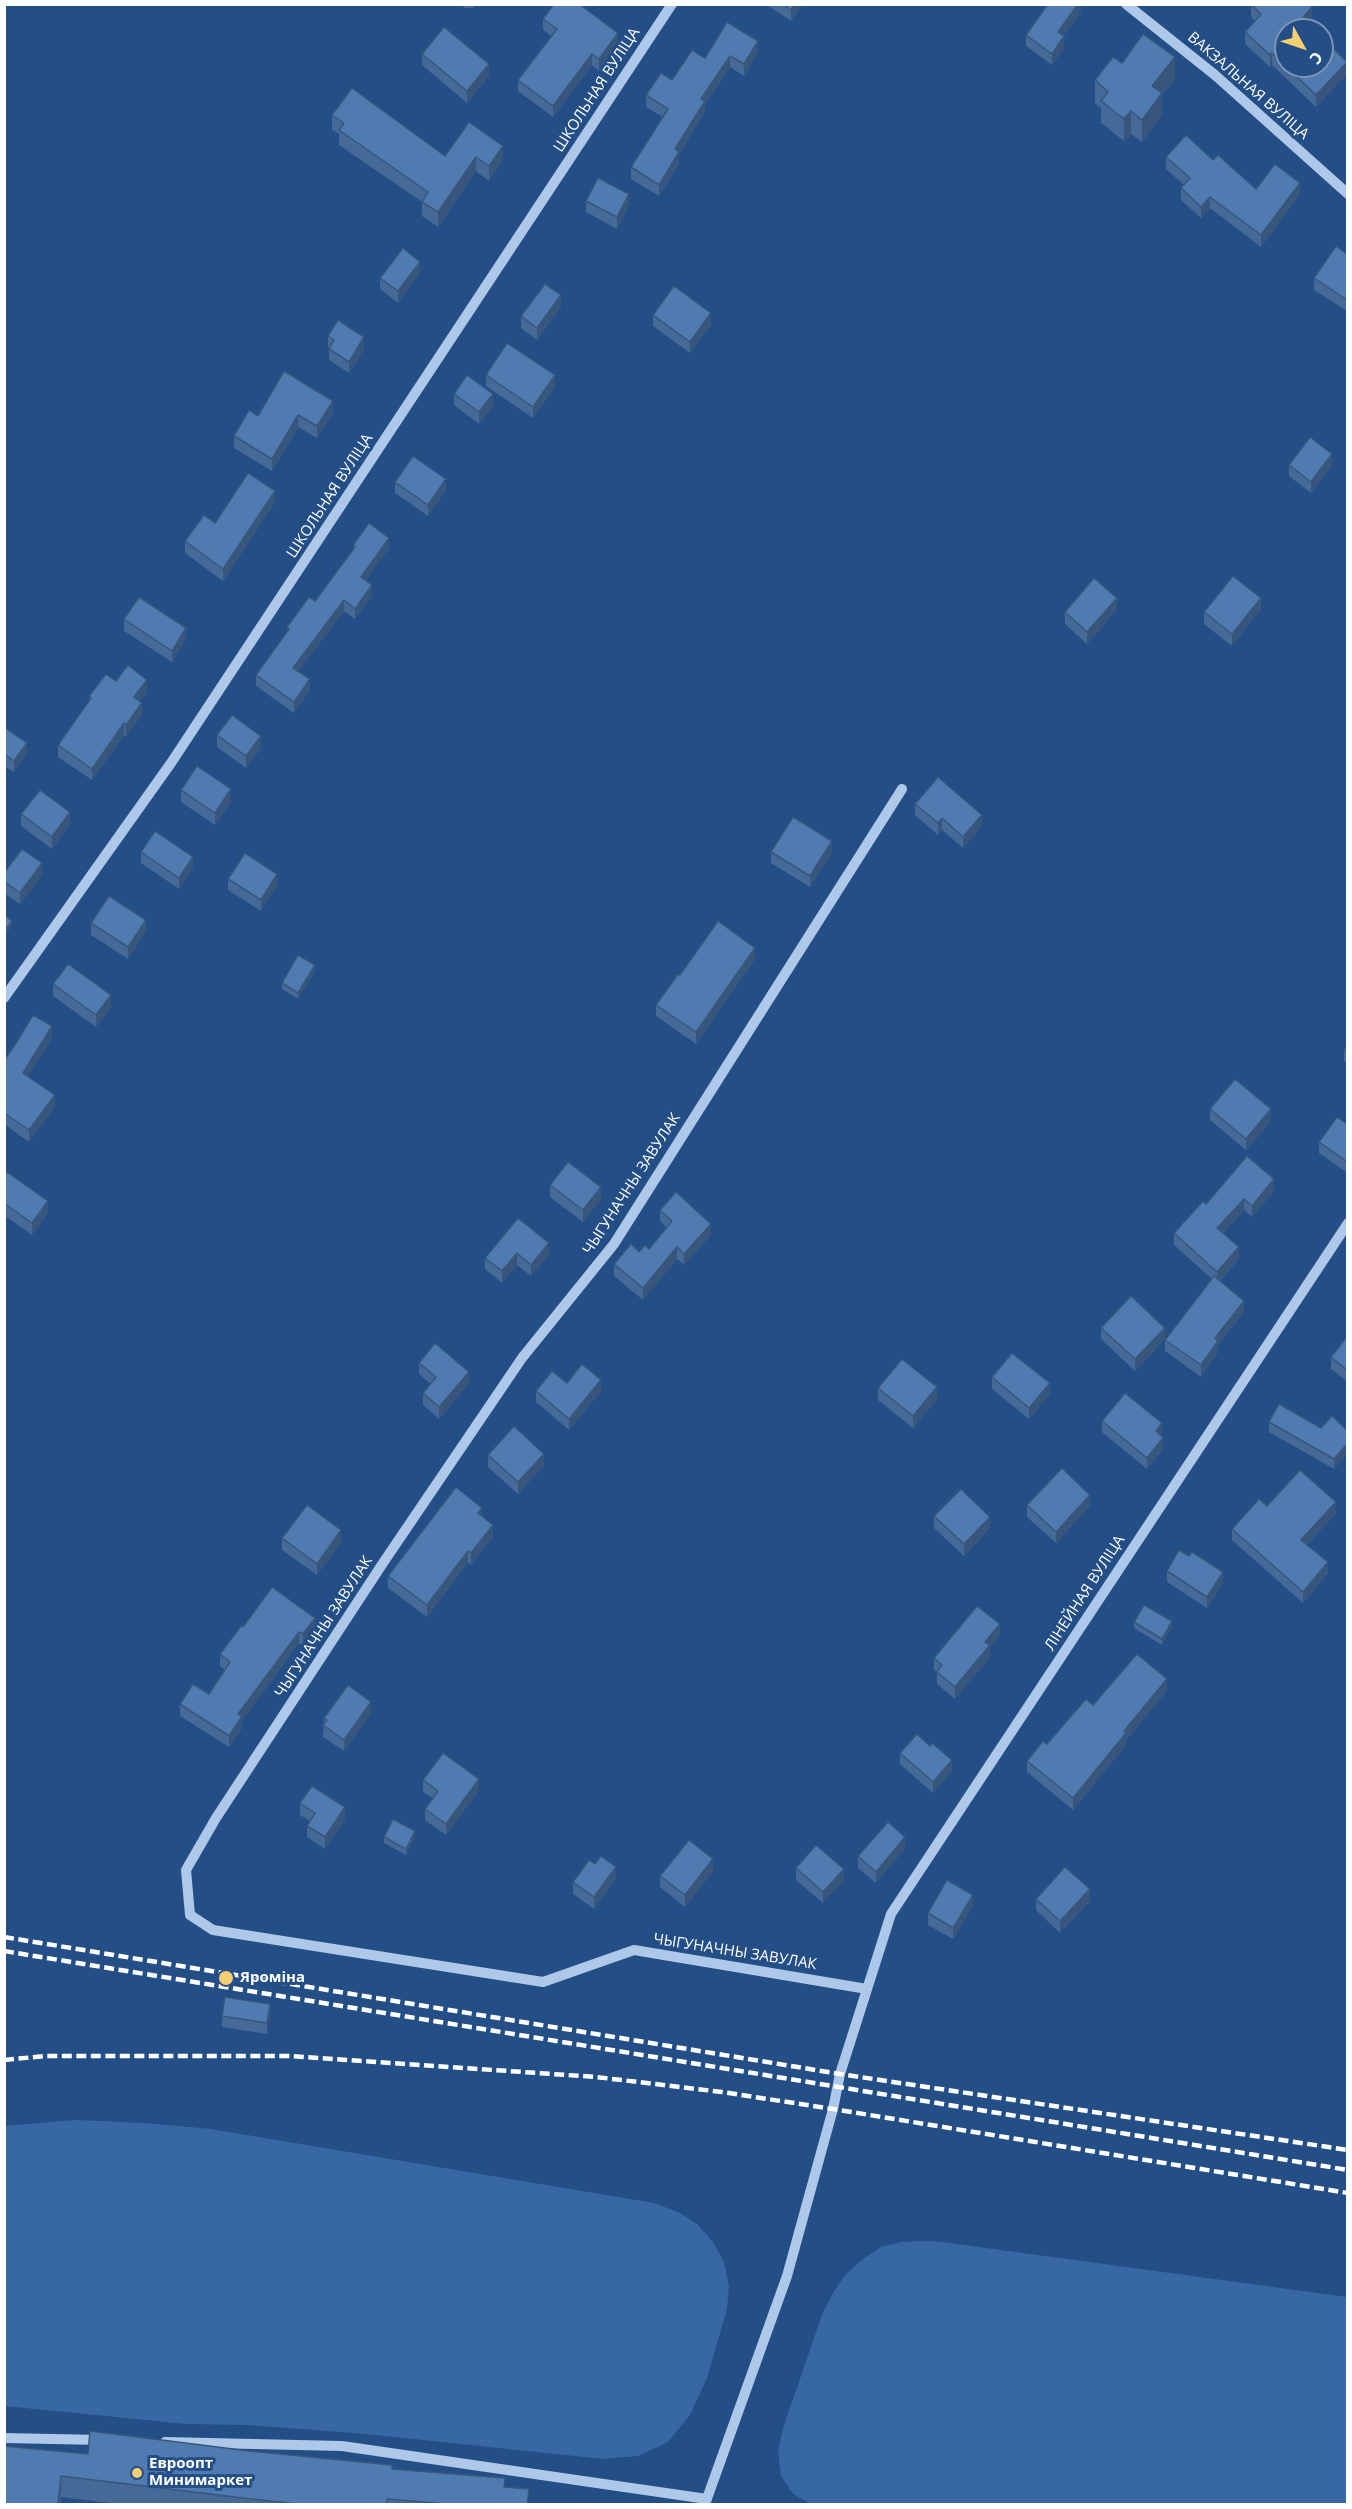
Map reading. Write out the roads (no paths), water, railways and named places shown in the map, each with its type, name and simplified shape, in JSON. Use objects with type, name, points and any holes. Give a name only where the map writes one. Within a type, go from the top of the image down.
[{"type":"street","name":"ШКОЛЬНАЯ ВУЛІЦА","points":[[4,998],[171,763],[672,4]]},
{"type":"street","name":"ВАКЗАЛЬНАЯ ВУЛІЦА","points":[[1126,4],[1215,75],[1347,194]]},
{"type":"street","name":"ЧЫГУНАЧНЫ ЗАВУЛАК","points":[[867,1989],[634,1950],[543,1982],[213,1930],[190,1915],[186,1870],[216,1818],[522,1358],[614,1244],[902,789]]},
{"type":"street","name":"ЛІНЕЙНАЯ ВУЛІЦА","points":[[706,2502],[787,2276],[833,2109],[840,2074],[891,1914],[1347,1223]]},
{"type":"street","points":[[4,2438],[111,2440]]},
{"type":"street","points":[[159,2442],[342,2446],[706,2502]]},
{"type":"railway","points":[[4,1937],[840,2074],[1348,2150]]},
{"type":"railway","points":[[4,1951],[1348,2170]]},
{"type":"railway","points":[[4,2060],[45,2056],[289,2056],[596,2077],[722,2092],[833,2109],[1348,2193]]},
{"type":"place","name":"Яроміна","points":[[226,1978]]},
{"type":"place","name":"Евроопт Минимаркет","points":[[137,2473]]}]
